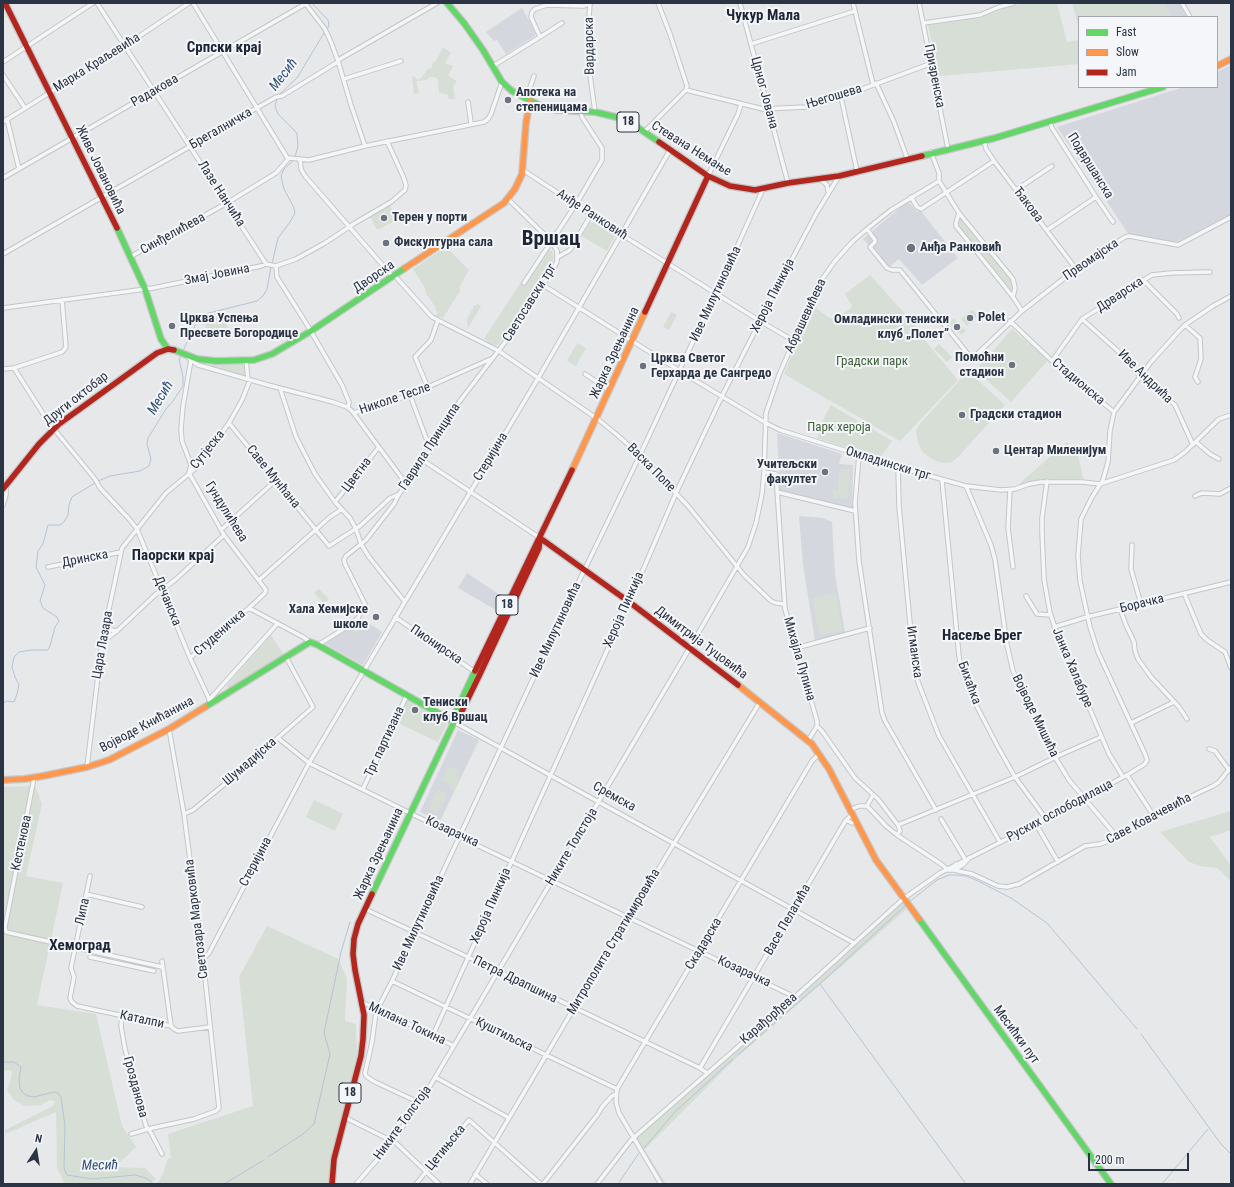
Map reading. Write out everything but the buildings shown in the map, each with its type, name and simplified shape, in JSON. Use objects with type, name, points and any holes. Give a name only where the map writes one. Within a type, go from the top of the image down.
[{"type":"main road","name":"Живе Јовановића","points":[[5,3],[103,198],[145,289],[161,339],[168,349]]},
{"type":"main road","name":"18","points":[[447,3],[464,23],[502,82]]},
{"type":"main road","points":[[1218,65],[1231,59]]},
{"type":"main road","name":"Стевана Немање","points":[[502,82],[509,89],[528,100],[548,108],[595,112],[620,118],[634,125],[708,176],[735,187],[749,190],[839,176],[948,149]]},
{"type":"main road","name":"Подвршанска","points":[[948,149],[1050,122],[1160,88]]},
{"type":"main road","points":[[508,199],[519,182],[523,170],[528,100]]},
{"type":"main road","name":"Жарка Зрењанина","points":[[361,1002],[353,954],[356,932],[365,909],[454,722],[456,712],[633,341],[708,176]]},
{"type":"main road","name":"Дворска","points":[[184,354],[206,360],[246,360],[260,359],[272,354],[311,331],[461,232],[508,199]]},
{"type":"main road","points":[[168,349],[184,354]]},
{"type":"main road","name":"Други октобар","points":[[4,488],[39,444],[74,412],[141,364],[168,349]]},
{"type":"main road","name":"Жарка Зрењанина","points":[[454,722],[460,715],[539,548],[540,538]]},
{"type":"main road","name":"Димитрија Туцовића","points":[[540,538],[689,648],[808,741],[829,769],[850,813],[876,860],[903,899]]},
{"type":"main road","points":[[286,657],[310,642],[364,671]]},
{"type":"main road","name":"Војводе Книћанина","points":[[3,780],[34,778],[109,760],[169,729],[210,702],[228,693],[286,657]]},
{"type":"main road","name":"Сремска","points":[[364,671],[454,722]]},
{"type":"main road","name":"Месићки пут","points":[[903,899],[1111,1184]]},
{"type":"main road","name":"18","points":[[332,1184],[335,1153],[362,1046],[364,1016],[361,1002]]},
{"type":"street","points":[[3,62],[93,3]]},
{"type":"street","name":"Лазе Нанчића","points":[[97,3],[126,45],[154,92],[267,264]]},
{"type":"street","name":"Марка Краљевића","points":[[3,122],[126,45],[189,3]]},
{"type":"street","points":[[193,3],[257,108],[290,158],[313,159],[387,141],[471,123],[484,122],[491,114],[502,82]]},
{"type":"street","points":[[306,3],[325,29],[338,61],[353,112],[366,146]]},
{"type":"street","name":"Радакова","points":[[3,178],[306,3]]},
{"type":"street","name":"Брегалничка","points":[[3,254],[103,198],[276,97],[282,96],[338,61],[437,3]]},
{"type":"street","points":[[540,37],[531,18],[531,14],[535,8],[547,5],[584,6],[590,3]]},
{"type":"street","name":"Вардарска","points":[[590,3],[588,69],[595,112]]},
{"type":"street","points":[[644,132],[686,90],[687,86],[658,3]]},
{"type":"street","name":"Црног Јована","points":[[740,3],[788,183]]},
{"type":"street","points":[[852,3],[875,84],[894,122],[907,158]]},
{"type":"street","points":[[919,4],[924,3]]},
{"type":"street","points":[[924,23],[980,15],[999,7],[1014,3]]},
{"type":"street","points":[[1182,3],[1189,16]]},
{"type":"street","name":"Призренска","points":[[919,4],[948,149]]},
{"type":"street","points":[[751,44],[855,11]]},
{"type":"street","points":[[493,66],[562,23]]},
{"type":"street","points":[[344,79],[401,61]]},
{"type":"street","name":"Његошева","points":[[686,90],[768,110],[806,106],[841,97],[932,63]]},
{"type":"street","points":[[3,76],[25,108]]},
{"type":"street","points":[[528,100],[534,76]]},
{"type":"street","points":[[841,97],[857,171]]},
{"type":"street","points":[[468,102],[471,123]]},
{"type":"street","points":[[708,176],[738,114],[741,104]]},
{"type":"street","points":[[508,199],[551,241],[602,160],[602,148],[582,117],[580,111]]},
{"type":"street","points":[[7,119],[19,169]]},
{"type":"street","name":"Подвршанска","points":[[1050,122],[1052,128],[1113,222]]},
{"type":"street","name":"Ђакова","points":[[984,140],[986,149],[994,161],[1076,269]]},
{"type":"street","points":[[348,408],[349,402],[344,390],[311,331],[277,277],[275,266],[296,259],[391,202],[405,190],[406,185],[387,141]]},
{"type":"street","points":[[974,142],[980,144],[986,149]]},
{"type":"street","name":"Стеријина","points":[[203,960],[209,953],[309,763],[538,379],[670,150]]},
{"type":"street","points":[[931,152],[939,181],[959,213],[1012,279],[1015,288],[1013,297]]},
{"type":"street","name":"Синђелићева","points":[[130,257],[227,203],[276,173],[290,158]]},
{"type":"street","name":"Светосавски трг","points":[[299,159],[305,176],[349,228],[426,312],[438,320],[499,351],[544,285],[557,262],[557,250],[551,241],[524,283]]},
{"type":"street","points":[[911,197],[917,207],[921,209],[994,161]]},
{"type":"street","points":[[1016,190],[1052,166]]},
{"type":"street","name":"Анђе Ранковић","points":[[523,170],[668,264],[794,341]]},
{"type":"street","name":"Хероја Пинкија","points":[[433,1035],[676,493],[722,396],[760,321],[812,221],[828,192],[839,176]]},
{"type":"street","points":[[820,179],[827,185],[828,192]]},
{"type":"street","name":"Абрашевићева","points":[[766,424],[766,412],[770,398],[815,292],[822,279],[840,255],[867,229],[891,210],[939,181]]},
{"type":"street","name":"Иве Милутиновића","points":[[420,1103],[373,1081],[366,1075],[375,1015],[584,570],[680,371],[762,189]]},
{"type":"street","points":[[1047,230],[1096,197]]},
{"type":"street","points":[[959,213],[956,226],[1013,297],[1022,311]]},
{"type":"street","points":[[558,257],[570,250],[591,215]]},
{"type":"street","name":"Првомајска","points":[[867,229],[876,240],[870,247],[889,269],[900,270],[972,359],[1022,311],[1076,269],[1125,237],[1129,236],[1178,245],[1231,217]]},
{"type":"street","name":"Змај Јовина","points":[[3,308],[145,289],[267,264],[275,266]]},
{"type":"street","name":"Дрварска","points":[[1052,361],[1082,319],[1143,280],[1154,274],[1210,272]]},
{"type":"street","points":[[1143,280],[1177,314],[1179,318]]},
{"type":"street","name":"Омладински трг","points":[[544,285],[766,424],[780,430],[942,480],[966,486],[995,490],[1012,490]]},
{"type":"street","name":"Стадионска","points":[[1010,321],[1052,361],[1114,412],[1158,353],[1185,325],[1231,296]]},
{"type":"street","points":[[3,369],[14,368],[62,352],[64,350],[66,347],[62,300]]},
{"type":"street","name":"Иве Андрића","points":[[1082,319],[1119,352],[1140,376],[1174,405],[1194,444],[1219,459]]},
{"type":"street","points":[[428,388],[415,357],[431,340],[438,320]]},
{"type":"street","points":[[1185,325],[1200,338],[1201,359],[1195,377],[1198,382]]},
{"type":"street","name":"Гаврила Принципа","points":[[318,645],[350,625],[358,618],[365,604],[345,564],[344,560],[346,556],[366,540],[394,504],[399,494],[424,461],[456,406],[499,351]]},
{"type":"street","name":"Васка Попе","points":[[499,351],[596,418],[640,455],[688,506],[744,575],[771,601],[784,604]]},
{"type":"street","points":[[184,354],[191,360],[182,406],[181,429],[182,441],[191,465],[189,473]]},
{"type":"street","name":"Николе Тесле","points":[[191,360],[198,365],[333,402],[348,408],[354,413],[428,388],[494,358]]},
{"type":"street","points":[[206,360],[209,368]]},
{"type":"street","points":[[246,360],[249,379]]},
{"type":"street","name":"Дечанска","points":[[14,368],[54,429],[98,484],[137,529],[190,658],[210,702]]},
{"type":"street","points":[[585,374],[610,390]]},
{"type":"street","name":"Сутјеска","points":[[137,529],[166,493],[196,468],[229,423],[242,400],[249,379]]},
{"type":"street","points":[[280,388],[291,423],[308,462],[335,502],[350,518],[356,529],[361,544],[369,557],[405,602]]},
{"type":"street","points":[[410,395],[426,438],[432,448]]},
{"type":"street","points":[[1114,412],[1110,431],[1108,462],[1103,480],[1082,514],[1080,523],[1078,556],[1082,595],[1098,652],[1131,723],[1174,702]]},
{"type":"street","points":[[354,413],[407,485]]},
{"type":"street","points":[[1013,567],[1008,528],[1012,490],[1034,483],[1047,481],[1100,484],[1174,460],[1194,444],[1219,419],[1231,415]]},
{"type":"street","name":"Саве Мунћана","points":[[229,423],[329,546],[356,529]]},
{"type":"street","name":"Никите Толстоја","points":[[356,1184],[392,1141],[420,1103],[748,547],[762,494],[766,424]]},
{"type":"street","name":"Цветна","points":[[335,502],[344,493],[379,447]]},
{"type":"street","points":[[859,455],[855,511],[859,561],[883,718],[936,810]]},
{"type":"street","name":"Димитрија Туцовића","points":[[424,461],[540,538]]},
{"type":"street","points":[[191,465],[196,468]]},
{"type":"street","name":"Игманска","points":[[898,467],[899,506],[916,676],[939,736],[1000,842]]},
{"type":"street","name":"Михајла Пупина","points":[[764,472],[776,474],[784,604],[817,721],[816,727],[822,731],[855,778],[898,825]]},
{"type":"street","name":"Гундулићева","points":[[189,473],[224,535],[259,580]]},
{"type":"street","points":[[221,530],[276,480]]},
{"type":"street","name":"Бихаћка","points":[[942,480],[960,664],[973,699],[985,724],[1016,777],[1046,819]]},
{"type":"street","name":"Јанка Халабуре","points":[[1047,481],[1042,518],[1042,546],[1044,579],[1054,627],[1063,651],[1112,761],[1125,776],[1153,815]]},
{"type":"street","name":"Војводе Мишића","points":[[966,486],[991,545],[995,560],[1002,615],[1013,671],[1033,716],[1069,780],[1117,837]]},
{"type":"street","points":[[3,505],[6,493],[4,488]]},
{"type":"street","points":[[1195,496],[1202,493],[1220,494],[1231,488]]},
{"type":"street","points":[[777,492],[855,511]]},
{"type":"street","points":[[356,529],[390,498],[399,494]]},
{"type":"street","points":[[259,580],[330,517],[342,509]]},
{"type":"street","name":"Цара Лазара","points":[[87,766],[102,642],[121,552],[125,544],[137,529]]},
{"type":"street","points":[[102,642],[117,632],[155,595],[224,535]]},
{"type":"street","points":[[1132,545],[1131,569],[1141,604]]},
{"type":"street","name":"Дринска","points":[[48,567],[121,552]]},
{"type":"street","name":"Студеничка","points":[[190,658],[249,608],[266,591],[265,587],[259,580]]},
{"type":"street","name":"Борачка","points":[[1054,627],[1087,617],[1231,582]]},
{"type":"street","points":[[1184,593],[1201,634],[1225,652],[1231,668]]},
{"type":"street","points":[[1026,596],[1037,614],[1051,615]]},
{"type":"street","points":[[249,608],[310,642]]},
{"type":"street","points":[[1120,609],[1128,632],[1134,642],[1135,654],[1151,677],[1187,719]]},
{"type":"street","name":"Пионирска","points":[[395,617],[476,672]]},
{"type":"street","name":"Војводе Книћанина","points":[[210,702],[223,685],[278,623]]},
{"type":"street","points":[[106,625],[111,630],[117,632]]},
{"type":"street","points":[[796,648],[870,628]]},
{"type":"street","name":"Шумадијска","points":[[184,814],[193,810],[313,707],[286,657]]},
{"type":"street","points":[[223,685],[224,690],[228,693]]},
{"type":"street","name":"Трг партизана","points":[[363,789],[407,695]]},
{"type":"street","name":"Митрополита Стратимировића","points":[[470,1184],[574,1008],[760,702]]},
{"type":"street","name":"Сремска","points":[[454,722],[854,943]]},
{"type":"street","name":"Руских ослободилаца","points":[[903,899],[937,875],[956,864],[1046,819],[1144,765],[1147,760],[1131,723]]},
{"type":"street","points":[[808,741],[816,727]]},
{"type":"street","name":"Светозара Марковића","points":[[148,1129],[194,1119],[218,1110],[219,1107],[203,960],[184,814],[169,729]]},
{"type":"street","points":[[897,835],[900,831],[898,825],[1016,777],[1055,757],[1101,737]]},
{"type":"street","points":[[278,738],[309,763]]},
{"type":"street","points":[[1209,749],[1215,751],[1230,769]]},
{"type":"street","name":"Скадарска","points":[[661,1184],[619,1113],[616,1094],[617,1089],[812,761],[819,754]]},
{"type":"street","name":"Козарачка","points":[[309,763],[795,997]]},
{"type":"street","name":"Саве Ковачевића","points":[[964,872],[1001,886],[1010,887],[1019,884],[1085,846],[1102,844],[1117,837],[1153,815],[1213,786],[1230,769]]},
{"type":"street","name":"Кестенова","points":[[34,778],[5,927],[6,932],[75,948]]},
{"type":"street","points":[[867,806],[872,798]]},
{"type":"street","points":[[850,813],[861,805],[867,806],[897,835],[939,862],[946,870]]},
{"type":"street","name":"Васе Пелагића","points":[[700,1068],[755,977],[850,813]]},
{"type":"street","points":[[941,819],[965,859]]},
{"type":"street","points":[[846,820],[852,823]]},
{"type":"street","points":[[1036,824],[1058,862]]},
{"type":"street","name":"Руских ослободилаца","points":[[946,870],[954,870],[963,865],[970,857]]},
{"type":"street","points":[[956,864],[954,870],[964,872],[963,865]]},
{"type":"street","name":"Липа","points":[[73,1004],[70,998],[74,977],[70,969],[90,876]]},
{"type":"street","points":[[86,894],[142,907]]},
{"type":"street","name":"Карађорђева","points":[[597,1184],[628,1143],[795,997],[903,899]]},
{"type":"street","name":"Петра Драпшина","points":[[365,909],[498,971],[700,1068],[707,1073]]},
{"type":"street","points":[[75,948],[162,967]]},
{"type":"street","points":[[90,958],[154,971]]},
{"type":"street","points":[[133,967],[134,960]]},
{"type":"street","points":[[162,961],[171,1026]]},
{"type":"street","name":"Куштиљска","points":[[392,981],[617,1089]]},
{"type":"street","name":"Милана Токина","points":[[361,1002],[454,1046]]},
{"type":"street","name":"Каталпи","points":[[73,1004],[171,1026],[176,1031],[210,1027]]},
{"type":"street","points":[[364,1016],[372,1006]]},
{"type":"street","name":"Грозданова","points":[[122,1016],[121,1026],[125,1049],[146,1126],[162,1154]]},
{"type":"street","points":[[435,1077],[509,1118]]},
{"type":"street","points":[[495,1142],[542,1184],[602,1107],[612,1096],[616,1094]]},
{"type":"street","points":[[344,1117],[398,1144],[439,1184]]},
{"type":"street","name":"Цетињска","points":[[416,1184],[469,1120],[495,1142]]},
{"type":"street","points":[[131,1134],[148,1129]]},
{"type":"street","points":[[475,1174],[487,1184]]},
{"type":"shaded area","points":[[1163,3],[1179,3],[1186,16],[1170,16]]},
{"type":"shaded area","points":[[522,8],[534,30],[535,36],[506,54],[497,40],[494,41],[486,32]]},
{"type":"shaded area","points":[[1231,65],[1231,214],[1177,242],[1129,235],[1057,127],[1181,88],[1218,88],[1218,72]]},
{"type":"shaded area","name":"Анђа Ранковић","points":[[908,201],[917,212],[920,210],[958,258],[922,285],[899,259],[889,267],[863,239]]},
{"type":"shaded area","points":[[777,433],[842,454],[839,464],[853,465],[852,508],[780,490]]},
{"type":"shaded area","points":[[799,516],[823,518],[832,522],[835,574],[845,633],[815,641],[803,564]]},
{"type":"shaded area","points":[[467,573],[503,597],[496,610],[458,588]]},
{"type":"shaded area","points":[[361,618],[382,632],[363,665],[325,644]]},
{"type":"shaded area","points":[[458,730],[479,740],[440,821],[420,812]]},
{"type":"green space","points":[[1025,3],[1057,3],[1067,42],[1078,40],[1078,64],[939,76],[928,25],[981,18],[1005,8]]},
{"type":"green space","points":[[1072,3],[1163,3],[1170,16],[1078,16],[1078,24]]},
{"type":"green space","points":[[443,47],[451,53],[445,63],[453,66],[448,76],[457,81],[453,86],[455,99],[449,99],[447,94],[439,93],[438,80],[435,77],[416,81],[419,92],[414,94],[412,76],[417,80],[420,79],[428,69],[431,69]]},
{"type":"green space","name":"Терен у порти","points":[[390,206],[397,220],[377,230],[370,216]]},
{"type":"green space","points":[[960,218],[1012,281],[1014,287],[1012,291],[959,227],[958,222]]},
{"type":"green space","points":[[594,222],[615,236],[607,251],[582,236],[590,223]]},
{"type":"green space","points":[[446,247],[469,270],[460,286],[460,291],[443,318],[437,318],[435,316],[438,313],[435,309],[436,308],[413,269]]},
{"type":"green space","points":[[548,250],[552,251],[554,258],[553,262],[531,302],[529,301],[520,312],[498,345],[493,345],[484,339],[521,282],[524,283]]},
{"type":"green space","name":"Градски парк","points":[[870,275],[906,315],[958,380],[900,441],[784,374],[812,305],[833,319],[849,310],[852,306],[845,294]]},
{"type":"green space","points":[[478,304],[481,306],[468,328],[467,319],[474,306]]},
{"type":"green space","name":"Polet","points":[[972,310],[978,316],[967,326],[961,319]]},
{"type":"green space","points":[[222,312],[229,332],[211,338],[203,321],[206,316]]},
{"type":"green space","points":[[671,312],[677,315],[669,330],[663,327]]},
{"type":"green space","name":"Омладински тениски клуб „Полет”","points":[[954,318],[966,331],[961,335],[949,323]]},
{"type":"green space","name":"Помоћни стадион","points":[[1012,329],[1048,360],[1011,402],[976,370]]},
{"type":"green space","points":[[577,343],[586,348],[576,366],[567,361]]},
{"type":"green space","points":[[939,344],[952,357],[947,362],[934,349]]},
{"type":"green space","points":[[212,364],[243,364],[245,365],[246,375],[244,376],[211,366]]},
{"type":"green space","name":"Градски стадион","points":[[968,371],[1005,405],[958,457],[952,462],[939,462],[930,458],[922,451],[918,443],[916,431],[918,426]]},
{"type":"green space","name":"Парк хероја","points":[[831,405],[892,441],[880,458],[817,438],[824,418]]},
{"type":"green space","points":[[1067,442],[1078,456],[1083,479],[1048,479],[1020,485],[1020,483]]},
{"type":"green space","points":[[839,469],[850,469],[848,499],[833,498],[833,490],[838,490]]},
{"type":"green space","points":[[319,589],[329,599],[324,604],[314,593]]},
{"type":"green space","points":[[836,593],[843,631],[819,635],[812,598]]},
{"type":"green space","points":[[360,619],[365,625],[355,634],[350,628]]},
{"type":"green space","points":[[271,635],[284,655],[229,688],[227,687],[227,685]]},
{"type":"green space","name":"Тениски клуб Вршац","points":[[408,698],[448,721],[438,742],[396,722]]},
{"type":"green space","points":[[449,766],[458,771],[456,776],[460,778],[454,791],[450,788],[451,785],[442,781]]},
{"type":"green space","points":[[35,786],[42,804],[26,876],[63,883],[37,1005],[96,1014],[122,1126],[136,1147],[115,1167],[145,1168],[156,1179],[148,1184],[62,1184],[64,1182],[57,1168],[56,1112],[5,1134],[5,1130],[53,1106],[55,1101],[50,1100],[41,1105],[25,1106],[14,1100],[7,1090],[12,1075],[11,1070],[3,1071],[3,787]]},
{"type":"green space","points":[[438,789],[448,794],[438,813],[429,808]]},
{"type":"green space","points":[[314,800],[343,814],[335,831],[306,817]]},
{"type":"green space","points":[[1231,811],[1231,830],[1210,837],[1231,866],[1231,881],[1217,868],[1200,866],[1189,862],[1160,832]]},
{"type":"green space","points":[[903,900],[909,907],[735,1059],[643,1151],[645,1150],[666,1184],[661,1184],[634,1138]]},
{"type":"green space","points":[[267,926],[338,959],[347,979],[345,1021],[356,1024],[357,1056],[336,1143],[331,1184],[155,1184],[159,1181],[168,1159],[171,1158],[168,1134],[253,1106],[239,977]]},
{"type":"waterway","name":"Месић","points":[[312,3],[328,20],[329,26],[326,30]]},
{"type":"waterway","name":"Месић","points":[[280,94],[297,78],[324,33]]},
{"type":"waterway","name":"Месић","points":[[277,99],[275,106],[278,114],[297,134],[298,146],[295,157]]},
{"type":"waterway","name":"Месић","points":[[272,264],[278,238],[295,213],[284,189],[281,176],[284,169],[294,160]]},
{"type":"waterway","name":"Месић","points":[[183,351],[201,315],[257,301],[263,296],[267,289],[271,267]]},
{"type":"waterway","name":"Месић","points":[[98,481],[110,476],[140,471],[149,466],[151,459],[147,444],[148,438],[166,409],[183,386],[183,377],[179,359],[181,356]]},
{"type":"waterway","name":"Месић","points":[[3,704],[6,701],[14,702],[17,694],[19,685],[12,667],[14,657],[19,652],[48,650],[55,627],[59,621],[57,617],[43,608],[40,601],[45,585],[36,567],[38,551],[43,544],[48,525],[60,525],[64,522],[68,515],[72,497],[95,483]]},
{"type":"waterway","points":[[909,902],[937,880],[949,875],[966,876],[1011,898],[1047,923],[1137,1029]]},
{"type":"waterway","points":[[738,1055],[823,981],[905,906]]},
{"type":"waterway","points":[[268,1157],[303,1134],[314,1124],[330,1054],[324,1033],[341,952],[350,922]]},
{"type":"waterway","points":[[820,984],[966,1184]]},
{"type":"waterway","points":[[1141,1034],[1221,1144],[1231,1154]]},
{"type":"waterway","points":[[644,1148],[675,1112],[733,1059]]},
{"type":"waterway","name":"Месић","points":[[3,1062],[14,1062],[21,1067],[19,1080],[20,1088],[23,1093],[34,1097],[54,1092],[58,1093],[61,1097],[65,1126],[64,1167],[67,1175],[92,1179],[135,1175],[146,1178],[154,1184]]},
{"type":"waterway","points":[[1162,1184],[1208,1129]]},
{"type":"waterway","points":[[618,1184],[639,1153]]},
{"type":"waterway","points":[[224,1184],[264,1160]]},
{"type":"traffic: fast","points":[[447,3],[464,23],[483,50],[502,82],[512,91],[541,106],[556,110],[595,112],[620,118],[634,125],[659,142]]},
{"type":"traffic: fast","points":[[922,156],[995,138],[1160,88]]},
{"type":"traffic: fast","points":[[117,228],[145,289],[161,339],[168,349]]},
{"type":"traffic: fast","points":[[174,350],[197,359],[216,361],[254,360],[272,354],[311,331],[405,268]]},
{"type":"traffic: fast","points":[[205,707],[310,642],[318,645],[454,722]]},
{"type":"traffic: fast","points":[[372,894],[454,722],[456,712],[475,671]]},
{"type":"traffic: fast","points":[[919,919],[1111,1184]]},
{"type":"traffic: slow","points":[[1218,66],[1231,59]]},
{"type":"traffic: slow","points":[[405,268],[504,203],[515,189],[522,174],[526,123],[530,101]]},
{"type":"traffic: slow","points":[[572,470],[645,312]]},
{"type":"traffic: slow","points":[[738,685],[812,744],[829,769],[876,860],[919,919]]},
{"type":"traffic: slow","points":[[3,780],[43,776],[87,767],[109,760],[169,729],[205,707]]},
{"type":"traffic: jam","points":[[5,3],[117,228]]},
{"type":"traffic: jam","points":[[645,312],[708,176],[659,142]]},
{"type":"traffic: jam","points":[[708,176],[730,186],[755,190],[788,183],[839,176],[922,156]]},
{"type":"traffic: jam","points":[[3,489],[39,444],[59,424],[157,353],[168,349],[174,350]]},
{"type":"traffic: jam","points":[[475,671],[572,470]]},
{"type":"traffic: jam","points":[[540,538],[632,604],[738,685]]},
{"type":"traffic: jam","points":[[455,720],[460,715],[480,674],[539,548],[540,539]]},
{"type":"traffic: jam","points":[[332,1184],[334,1159],[361,1056],[363,1039],[364,1015],[355,970],[353,954],[354,939],[358,924],[372,894]]},
{"type":"place","name":"Апотека на степеницама","points":[[508,100]]},
{"type":"place","name":"Терен у порти","points":[[384,218]]},
{"type":"place","name":"Фискултурна сала","points":[[386,243]]},
{"type":"place","name":"Анђа Ранковић","points":[[911,248]]},
{"type":"place","name":"Polet","points":[[970,318]]},
{"type":"place","name":"Црква Успења Пресвете Богородице","points":[[172,326]]},
{"type":"place","name":"Омладински тениски клуб „Полет”","points":[[957,327]]},
{"type":"place","name":"Помоћни стадион","points":[[1012,365]]},
{"type":"place","name":"Црква Светог Герхарда де Сангредо","points":[[643,366]]},
{"type":"place","name":"Градски стадион","points":[[962,415]]},
{"type":"place","name":"Центар Миленијум","points":[[996,451]]},
{"type":"place","name":"Учитељски факултет","points":[[825,472]]},
{"type":"place","name":"Хала Хемијске школе","points":[[376,617]]},
{"type":"place","name":"Тениски клуб Вршац","points":[[415,710]]},
{"type":"district","name":"Чукур Мала","points":[[763,16]]},
{"type":"district","name":"Српски крај","points":[[224,48]]},
{"type":"district","name":"Вршац","points":[[551,240]]},
{"type":"district","name":"Паорски крај","points":[[173,556]]},
{"type":"district","name":"Насеље Брег","points":[[982,636]]},
{"type":"district","name":"Хемоград","points":[[80,946]]}]
